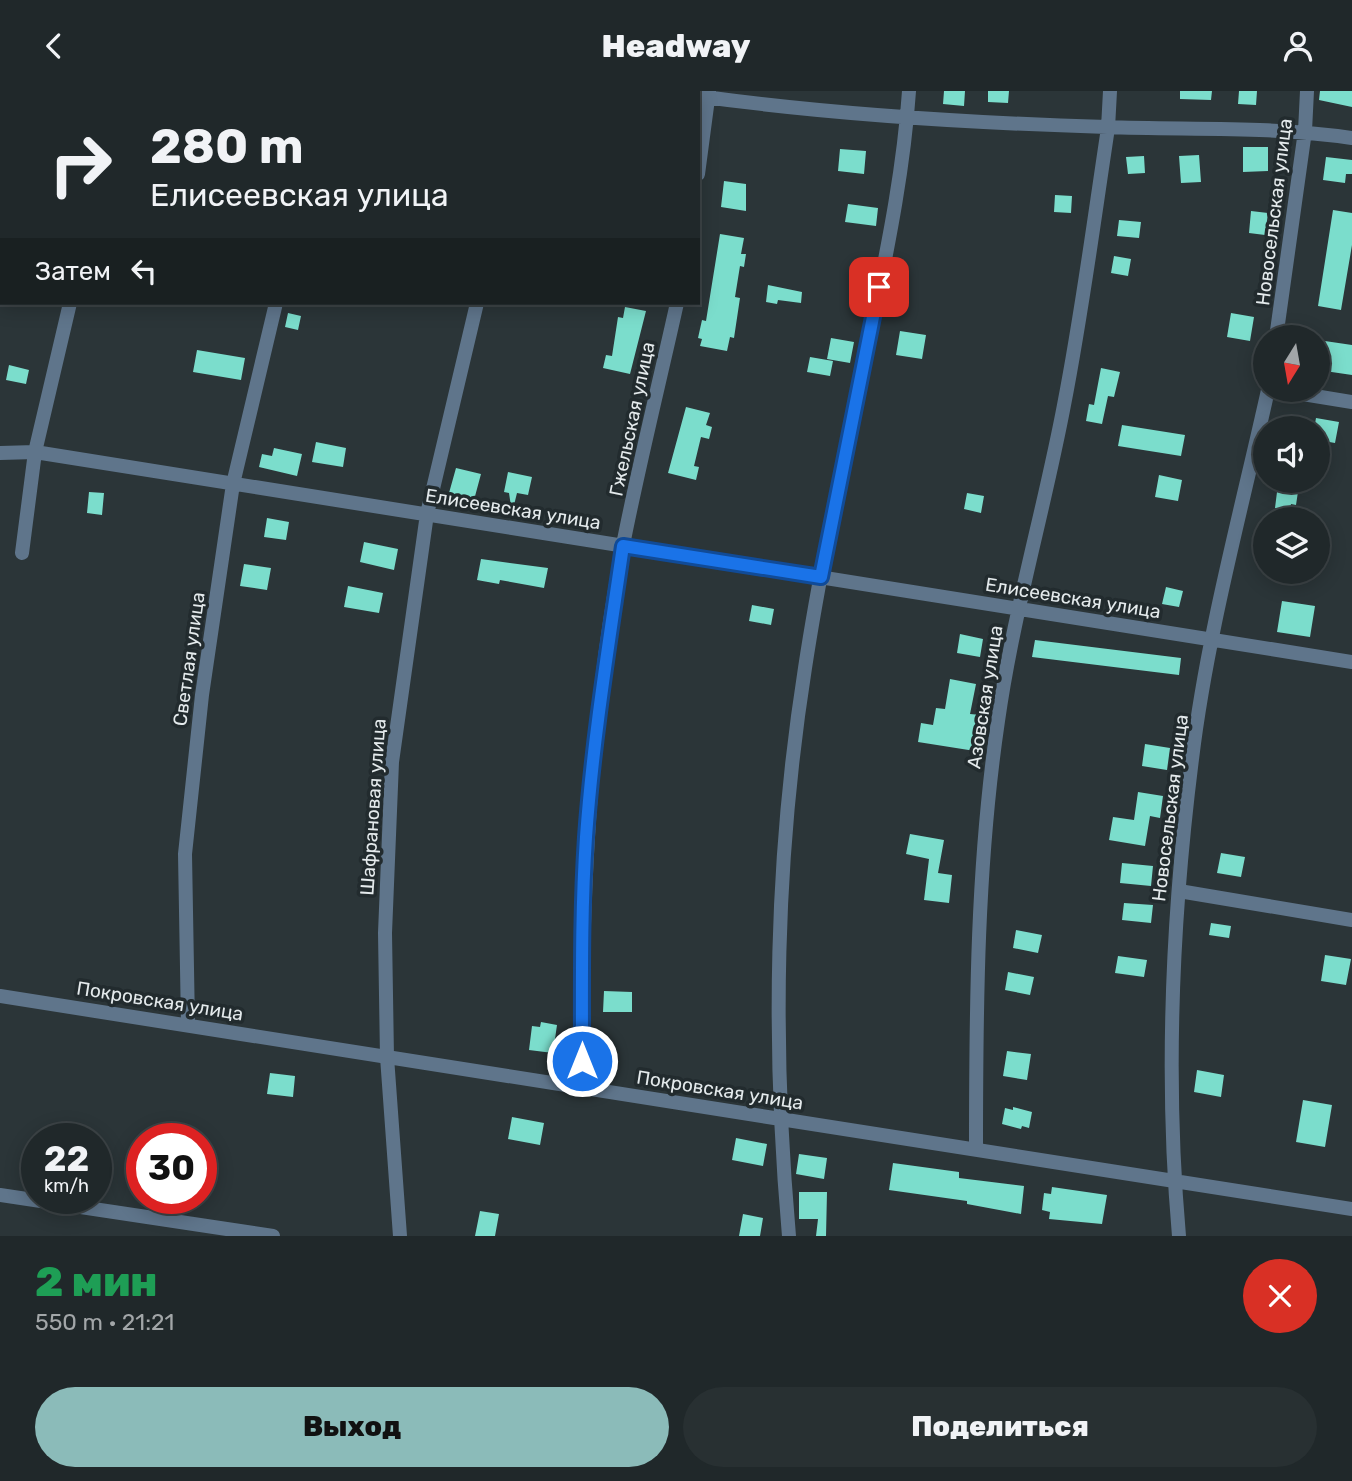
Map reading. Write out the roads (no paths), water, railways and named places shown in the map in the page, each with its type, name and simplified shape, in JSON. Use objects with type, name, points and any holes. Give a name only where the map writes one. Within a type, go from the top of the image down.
[{"type":"street","points":[[789,1236],[779,1118],[778,944],[791,773],[821,577],[890,235],[908,118],[909,91]]},
{"type":"street","name":"Азовская улица","points":[[976,1149],[976,985],[981,875],[998,721],[1019,609],[1064,405],[1108,128],[1110,91]]},
{"type":"street","name":"Новосельская улица","points":[[1278,325],[1305,131],[1307,91]]},
{"type":"street","points":[[700,154],[706,95],[908,118],[1108,128],[1305,131],[1352,138]]},
{"type":"street","points":[[22,553],[35,452],[70,305]]},
{"type":"street","name":"Светлая улица","points":[[188,1025],[185,854],[202,695],[233,484],[276,305]]},
{"type":"street","name":"Шафрановая улица","points":[[400,1236],[387,1057],[385,933],[392,762],[427,515],[477,305]]},
{"type":"street","name":"Гжельская улица","points":[[582,1087],[581,953],[586,836],[603,684],[623,546],[677,305]]},
{"type":"street","points":[[1330,398],[1352,402]]},
{"type":"street","name":"Новосельская улица","points":[[1179,1236],[1174,1181],[1172,977],[1192,757],[1214,640],[1265,403]]},
{"type":"street","name":"Елисеевская улица","points":[[0,453],[35,452],[1352,662]]},
{"type":"street","points":[[1179,891],[1352,920]]},
{"type":"street","name":"Покровская улица","points":[[0,996],[1352,1209]]},
{"type":"street","points":[[0,1195],[273,1236]]}]
